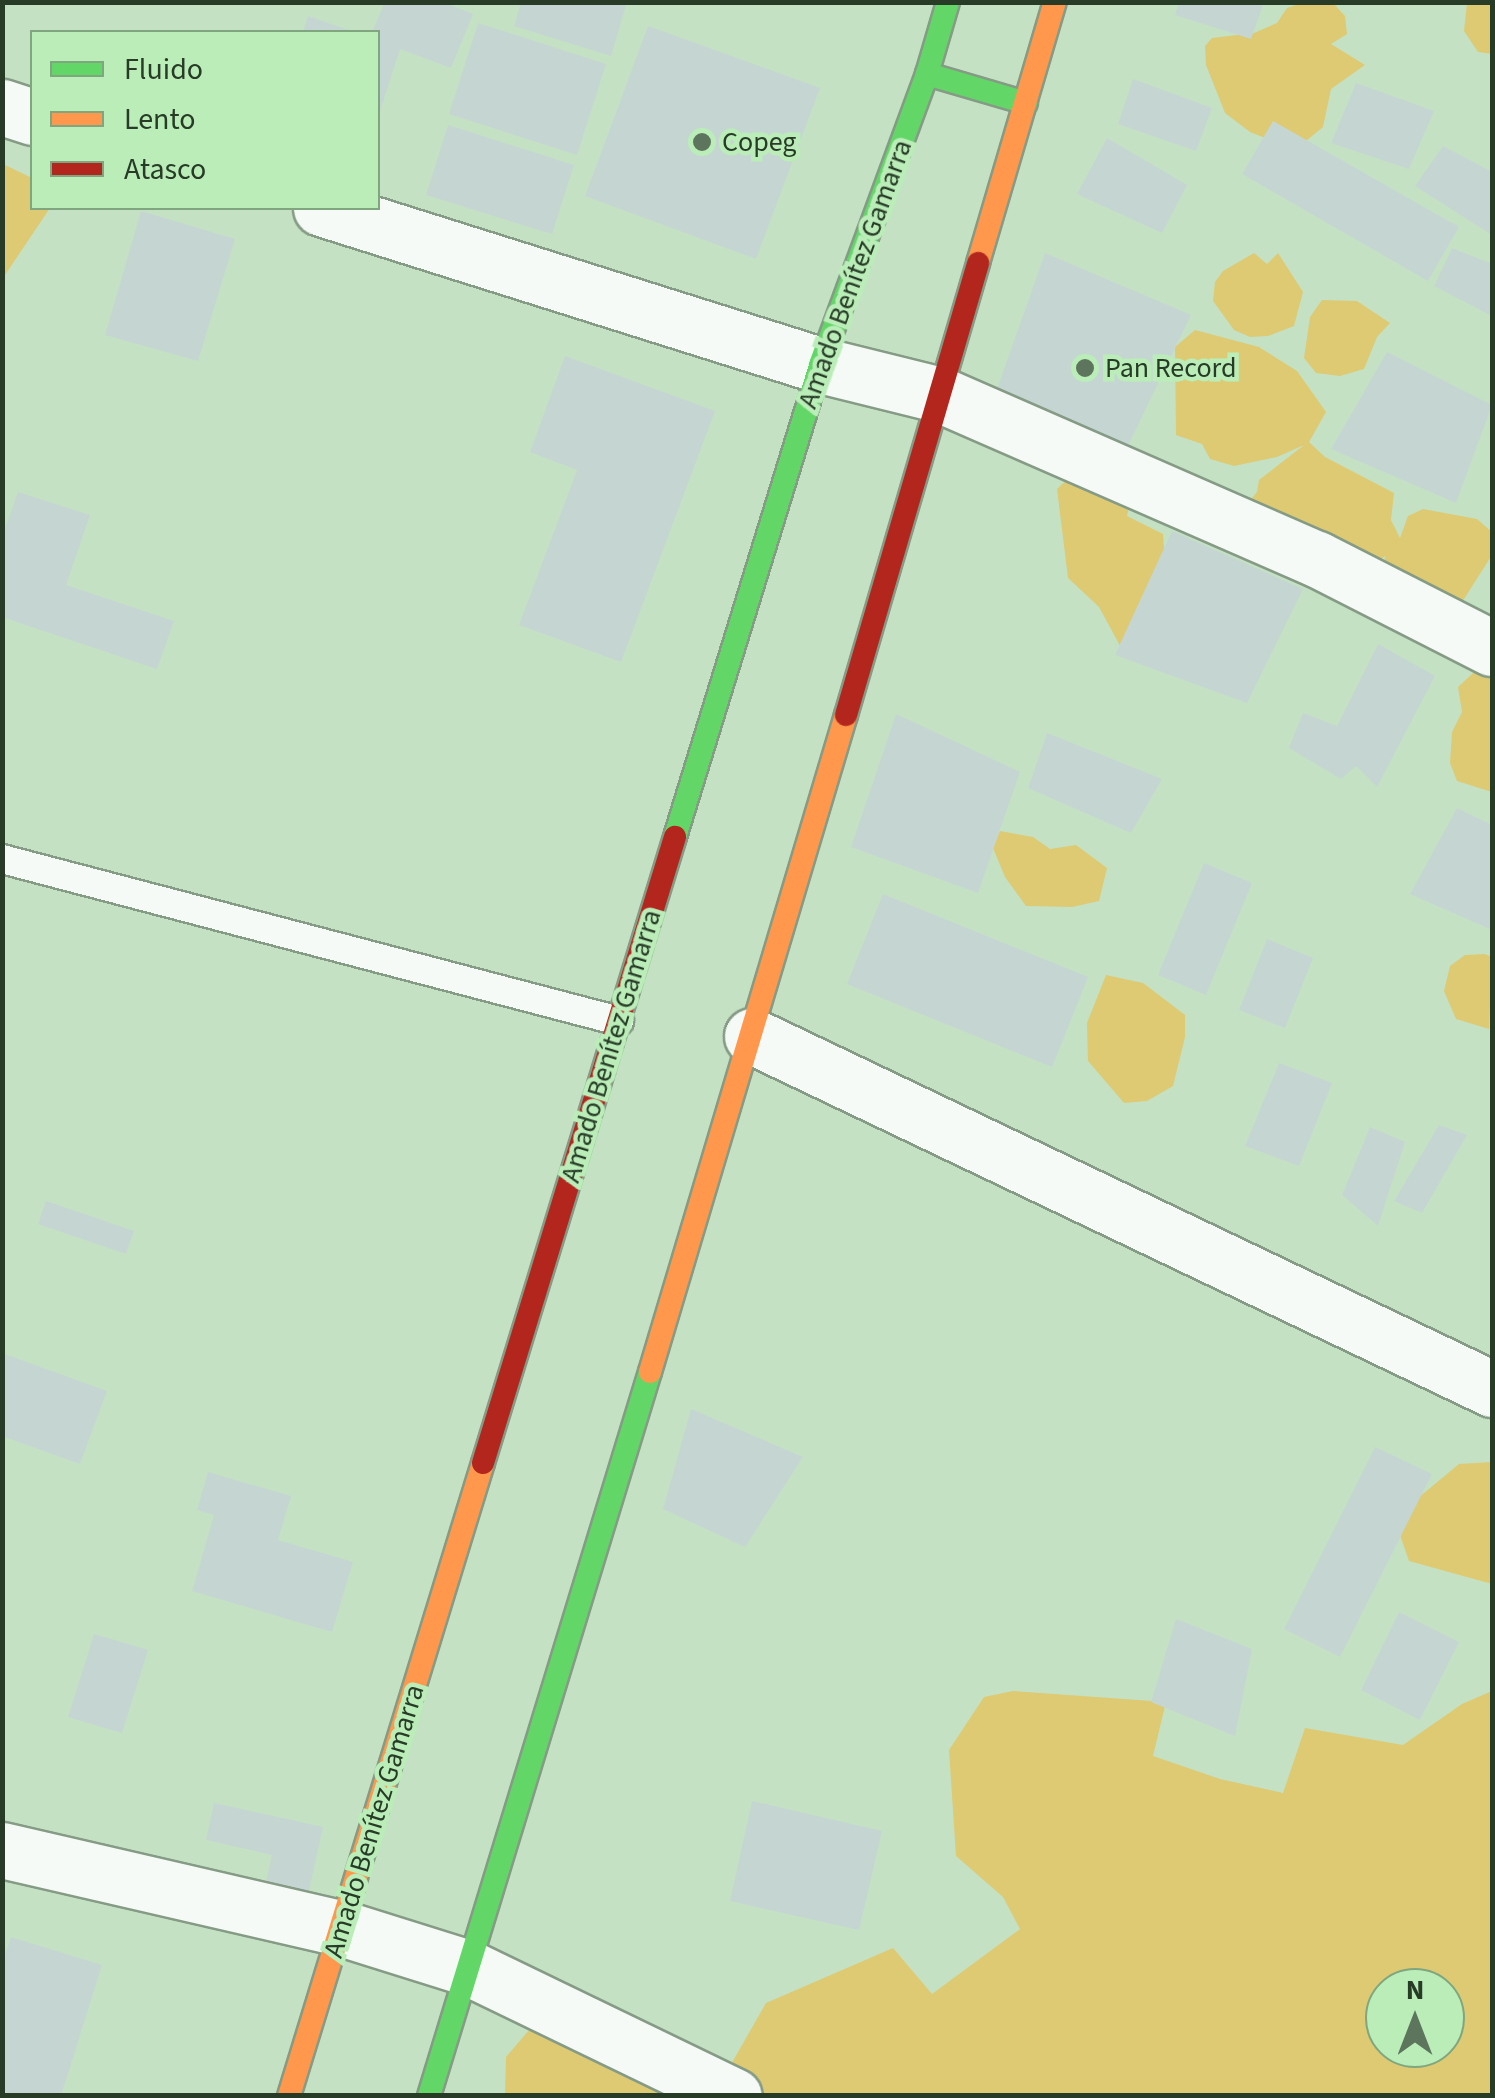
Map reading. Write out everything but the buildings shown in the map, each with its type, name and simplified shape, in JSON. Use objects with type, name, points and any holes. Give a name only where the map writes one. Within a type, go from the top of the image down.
[{"type":"main road","name":"Amado Benítez Gamarra","points":[[289,2096],[820,365],[927,74],[948,2]]},
{"type":"main road","points":[[429,2096],[752,1036],[1054,2]]},
{"type":"main road","points":[[927,74],[1026,103]]},
{"type":"street","points":[[2,107],[30,116]]},
{"type":"street","points":[[327,210],[820,365],[941,395],[1316,558],[1492,648]]},
{"type":"street","points":[[752,1036],[1492,1389]]},
{"type":"street","points":[[2,1850],[341,1928],[469,1968],[734,2096]]},
{"type":"lane","points":[[2,860],[618,1021]]},
{"type":"shaded area","points":[[1302,3],[1333,3],[1345,16],[1347,34],[1331,44],[1365,65],[1331,89],[1323,127],[1295,150],[1250,132],[1225,113],[1206,65],[1205,46],[1212,38],[1254,33],[1277,23],[1287,8]]},
{"type":"shaded area","points":[[1467,3],[1492,3],[1492,54],[1478,52],[1464,31]]},
{"type":"shaded area","points":[[3,164],[30,177],[30,210],[49,210],[3,278]]},
{"type":"shaded area","points":[[1254,253],[1267,264],[1278,253],[1303,292],[1294,326],[1268,336],[1250,337],[1234,330],[1213,301],[1215,282],[1223,271]]},
{"type":"shaded area","points":[[1322,300],[1357,301],[1390,323],[1377,337],[1364,369],[1340,376],[1316,373],[1304,358],[1310,317]]},
{"type":"shaded area","points":[[1195,330],[1259,347],[1297,371],[1326,412],[1309,442],[1325,457],[1394,493],[1391,520],[1400,538],[1408,516],[1423,509],[1477,519],[1492,532],[1492,555],[1457,610],[1383,575],[1385,556],[1377,563],[1243,509],[1257,492],[1259,480],[1304,445],[1277,457],[1234,466],[1210,459],[1202,444],[1176,435],[1175,347]]},
{"type":"shaded area","points":[[1097,451],[1141,455],[1127,516],[1163,534],[1166,576],[1124,653],[1099,607],[1068,578],[1057,489]]},
{"type":"shaded area","points":[[1485,662],[1492,664],[1492,792],[1457,781],[1450,763],[1452,732],[1462,712],[1458,687]]},
{"type":"shaded area","points":[[1000,831],[1033,837],[1050,849],[1076,845],[1107,868],[1099,901],[1072,907],[1026,906],[1005,877],[993,848]]},
{"type":"shaded area","points":[[1465,955],[1492,957],[1489,1029],[1456,1019],[1444,991],[1450,966]]},
{"type":"shaded area","points":[[1106,975],[1143,983],[1185,1015],[1185,1037],[1173,1086],[1147,1101],[1124,1103],[1088,1061],[1087,1023]]},
{"type":"shaded area","points":[[1492,1462],[1492,1584],[1409,1561],[1394,1518],[1459,1464]]},
{"type":"shaded area","points":[[1013,1691],[1166,1702],[1153,1756],[1220,1779],[1283,1793],[1305,1728],[1403,1745],[1462,1704],[1492,1691],[1492,2095],[713,2096],[766,2003],[893,1948],[932,1994],[1020,1929],[1003,1897],[956,1856],[949,1750],[984,1697]]},
{"type":"shaded area","points":[[530,2029],[556,2033],[672,2095],[505,2096],[506,2057]]},
{"type":"traffic: fast","points":[[675,837],[820,365],[927,74],[948,2]]},
{"type":"traffic: fast","points":[[927,74],[1026,103]]},
{"type":"traffic: fast","points":[[429,2096],[650,1372]]},
{"type":"traffic: slow","points":[[978,263],[1055,2]]},
{"type":"traffic: slow","points":[[650,1372],[846,715]]},
{"type":"traffic: slow","points":[[289,2096],[483,1463]]},
{"type":"traffic: jam","points":[[846,715],[978,263]]},
{"type":"traffic: jam","points":[[483,1463],[675,837]]},
{"type":"place","name":"Copeg","points":[[702,142]]},
{"type":"place","name":"Pan Record","points":[[1085,368]]}]
